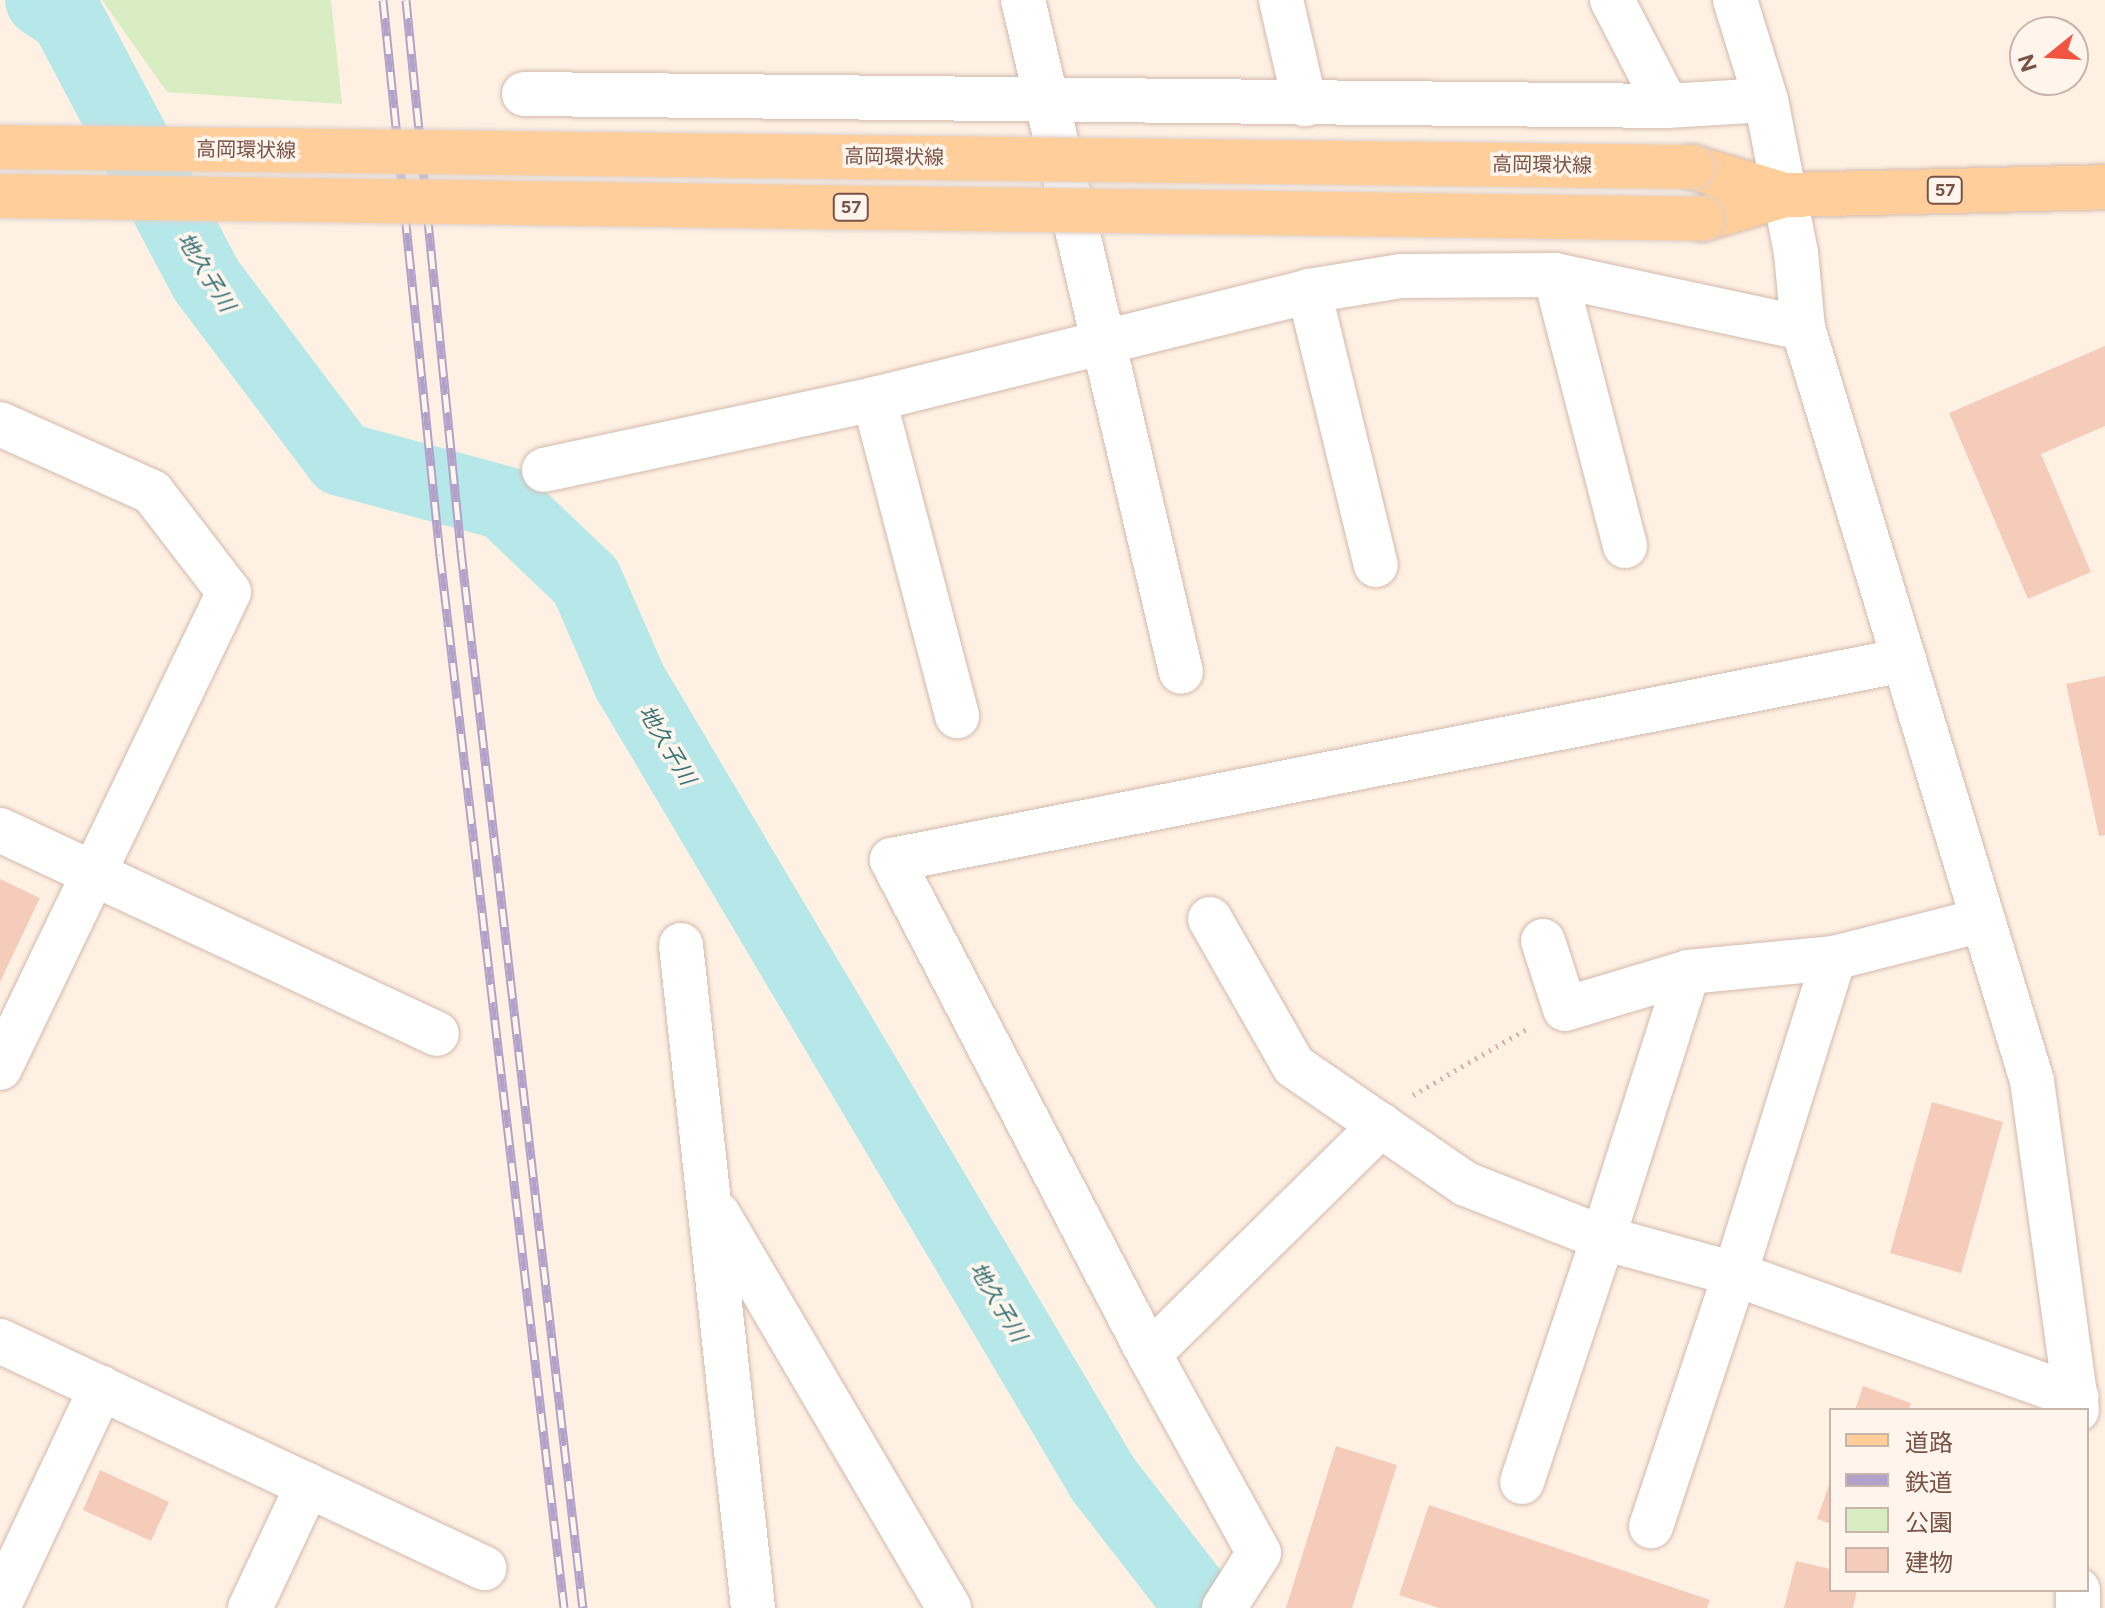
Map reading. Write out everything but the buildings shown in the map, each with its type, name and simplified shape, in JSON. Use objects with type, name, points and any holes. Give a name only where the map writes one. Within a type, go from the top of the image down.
[{"type":"main road","name":"高岡環状線","points":[[0,147],[1692,167],[1785,195]]},
{"type":"main road","name":"高岡環状線","points":[[0,196],[1702,219],[1785,195],[2105,187]]},
{"type":"street","points":[[1023,0],[1181,672]]},
{"type":"street","points":[[1281,0],[1305,104]]},
{"type":"street","points":[[1612,0],[1667,106]]},
{"type":"street","points":[[1735,0],[1766,100],[1785,195],[1803,328],[2032,1081],[2077,1403]]},
{"type":"street","points":[[524,94],[1047,102],[1667,106],[1766,100]]},
{"type":"street","points":[[544,470],[874,399],[1309,291],[1401,276],[1555,275],[1803,328]]},
{"type":"street","points":[[1555,275],[1625,546]]},
{"type":"street","points":[[1309,291],[1376,565]]},
{"type":"street","points":[[874,399],[957,716]]},
{"type":"street","points":[[0,424],[152,492],[229,592],[90,873],[0,1068]]},
{"type":"street","points":[[1231,1598],[1259,1553],[1149,1354],[892,860],[1904,660]]},
{"type":"street","points":[[0,830],[437,1034]]},
{"type":"street","points":[[1210,919],[1294,1066],[1466,1184],[1603,1238],[1735,1274],[2077,1403]]},
{"type":"street","points":[[1543,941],[1565,1009],[1688,972],[1834,958],[1983,920]]},
{"type":"street","points":[[681,945],[753,1608]]},
{"type":"street","points":[[1651,1526],[1735,1274],[1834,958]]},
{"type":"street","points":[[1522,1482],[1688,972]]},
{"type":"street","points":[[1149,1354],[1381,1125]]},
{"type":"street","points":[[709,1199],[949,1608]]},
{"type":"street","points":[[0,1341],[484,1568]]},
{"type":"street","points":[[2077,1403],[2105,1358]]},
{"type":"street","points":[[0,1603],[101,1388]]},
{"type":"street","points":[[250,1608],[308,1485]]},
{"type":"path","points":[[1381,1125],[1401,1103],[1565,1009]]},
{"type":"green space","points":[[102,0],[331,0],[342,104],[167,92]]},
{"type":"waterway","name":"地久子川","points":[[42,0],[67,17],[207,281],[341,459],[504,503],[586,581],[630,682],[1103,1479],[1203,1608]]},
{"type":"railway","points":[[383,0],[440,555],[564,1608]]},
{"type":"railway","points":[[406,0],[461,551],[583,1608]]}]
